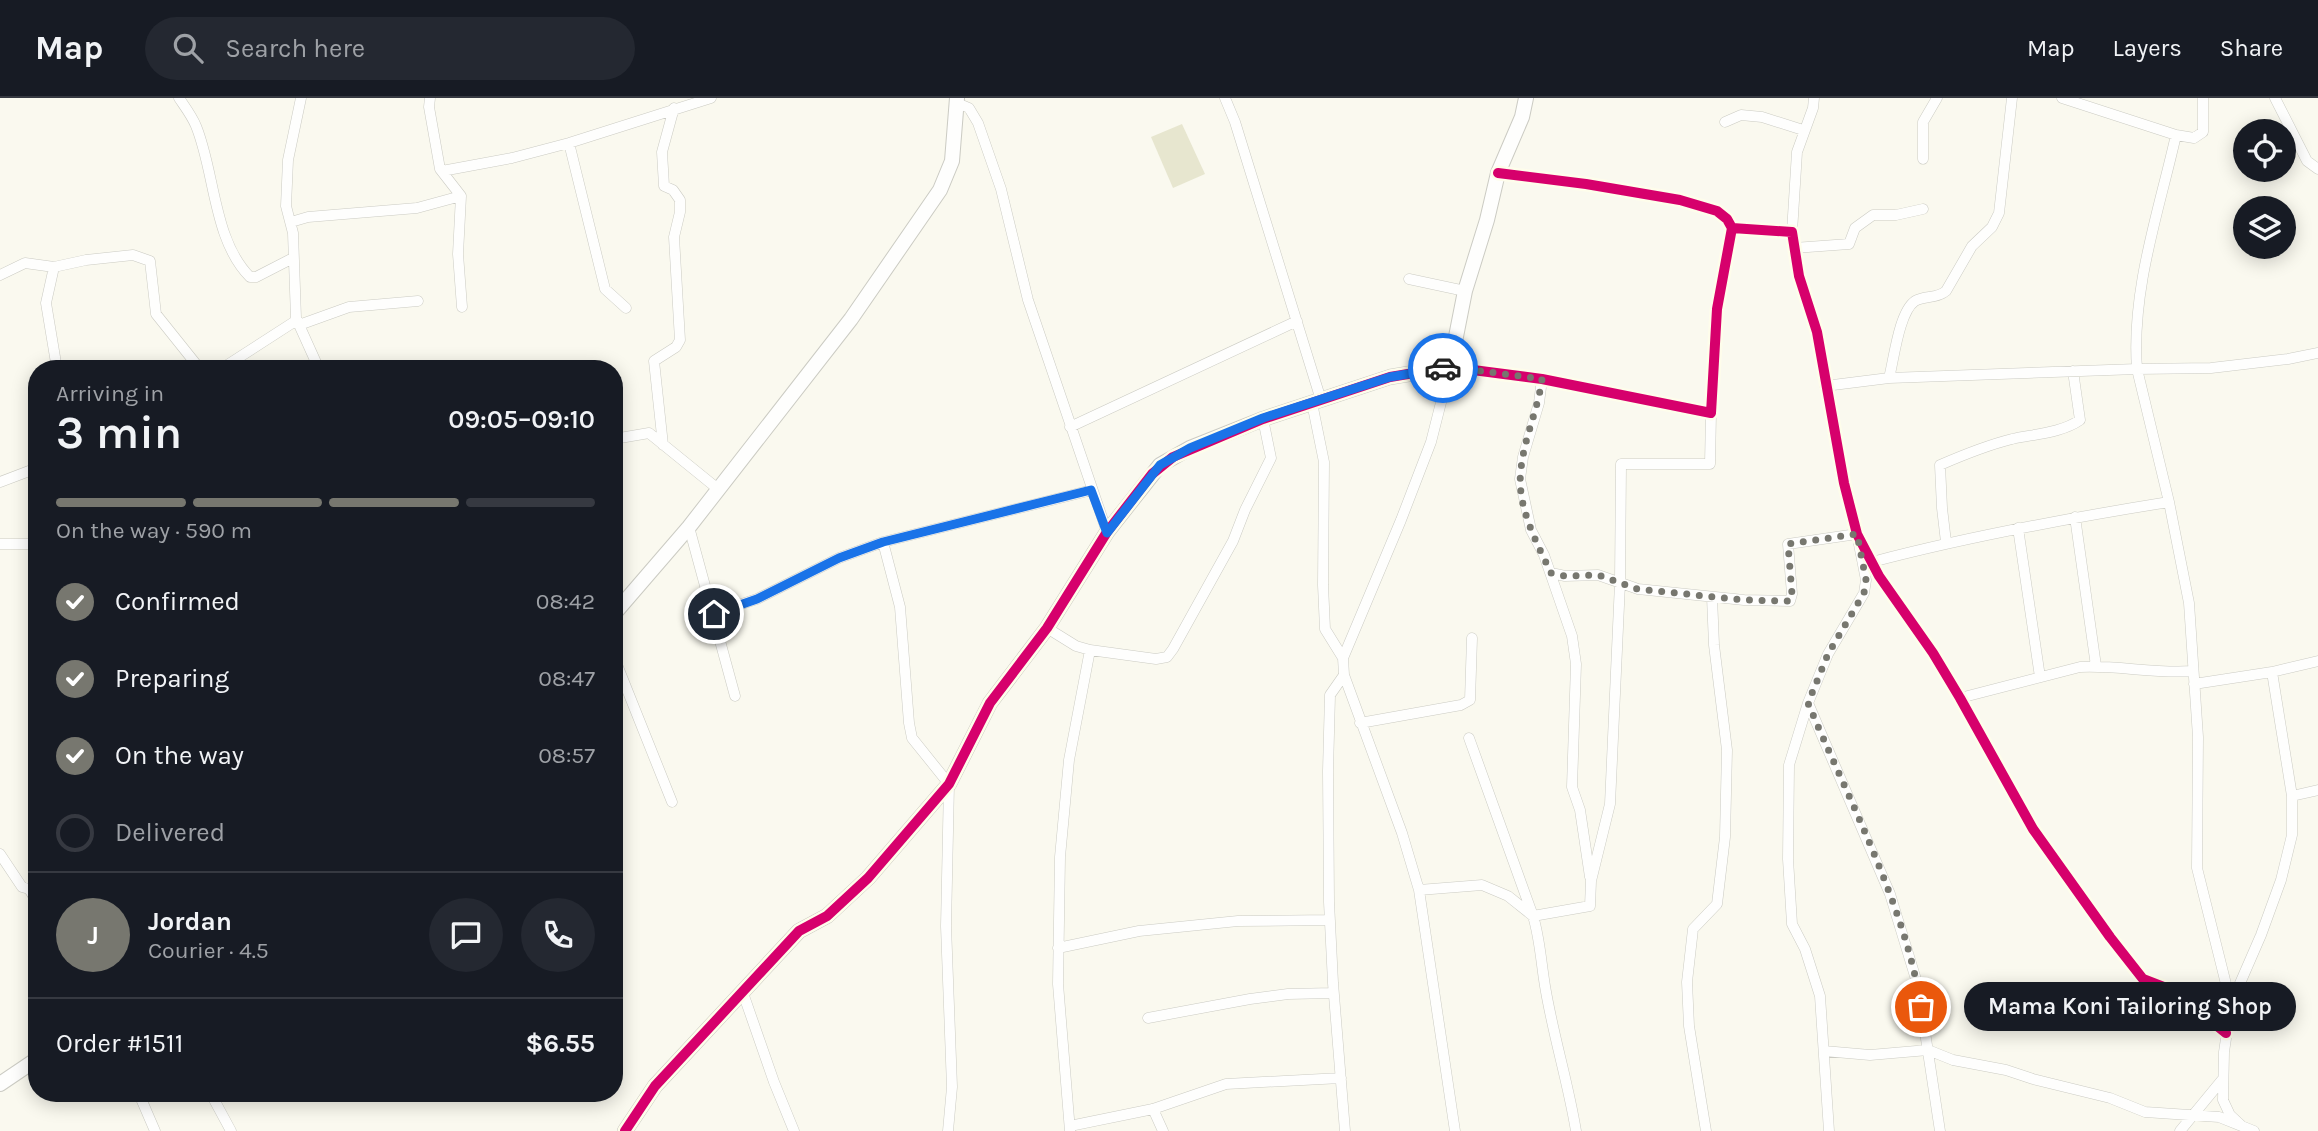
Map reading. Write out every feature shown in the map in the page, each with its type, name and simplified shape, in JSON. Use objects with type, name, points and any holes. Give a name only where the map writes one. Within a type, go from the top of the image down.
[{"type":"street","points":[[179,98],[196,125],[227,239],[245,272],[250,277],[256,277],[293,258]]},
{"type":"street","points":[[302,98],[287,172],[286,206],[293,233],[298,322],[315,360]]},
{"type":"street","points":[[430,98],[429,107],[442,171],[461,195],[458,254],[462,307]]},
{"type":"street","points":[[442,171],[512,158],[569,143],[711,98]]},
{"type":"street","points":[[1225,98],[1297,321],[1317,402],[1324,462],[1325,629],[1343,658]]},
{"type":"street","points":[[1455,1131],[1419,890],[1402,833],[1344,675],[1343,658],[1431,442],[1450,367],[1465,290],[1487,220],[1498,173],[1522,117],[1526,98]]},
{"type":"street","points":[[1814,98],[1797,152],[1792,232],[1805,301],[1817,332],[1844,483],[1866,580],[1864,593],[1828,654],[1808,703],[1789,765],[1788,859],[1793,924],[1805,949],[1820,996],[1829,1131]]},
{"type":"street","points":[[1923,159],[1923,122],[1937,98]]},
{"type":"street","points":[[1889,378],[1905,313],[1915,301],[1940,296],[1946,291],[1972,246],[1992,227],[1999,213],[2012,98]]},
{"type":"street","points":[[2062,98],[2176,135],[2194,138],[2201,135],[2203,129],[2203,98]]},
{"type":"street","points":[[2275,98],[2307,161],[2318,169]]},
{"type":"street","points":[[623,604],[689,527],[851,319],[940,190],[952,161],[957,100],[970,108],[978,123],[1001,189],[1028,300],[1107,533]]},
{"type":"street","points":[[663,445],[654,361],[676,347],[680,340],[674,237],[680,200],[673,190],[664,186],[662,160],[674,108]]},
{"type":"street","points":[[1725,122],[1741,115],[1762,117],[1803,130]]},
{"type":"street","points":[[2176,135],[2138,308],[2137,369],[2189,603],[2198,737],[2197,868],[2231,1004]]},
{"type":"street","points":[[569,143],[605,289],[626,308]]},
{"type":"street","points":[[1498,173],[1680,200],[1717,211],[1727,219],[1732,228],[1717,309],[1710,464],[1621,464],[1620,583],[1610,804],[1591,881]]},
{"type":"street","points":[[290,222],[308,217],[417,208],[461,195]]},
{"type":"street","points":[[1794,248],[1849,244],[1855,228],[1873,215],[1896,215],[1923,209]]},
{"type":"street","points":[[1732,228],[1792,232]]},
{"type":"street","points":[[0,275],[25,263],[54,267],[86,260],[133,255],[150,261],[156,314],[193,360]]},
{"type":"street","points":[[54,267],[46,303],[56,360]]},
{"type":"street","points":[[1409,279],[1465,290]]},
{"type":"street","points":[[236,360],[298,322],[349,307],[418,301]]},
{"type":"street","points":[[1070,427],[1297,321]]},
{"type":"street","points":[[1825,386],[1889,378],[2211,368],[2318,353]]},
{"type":"street","points":[[625,1131],[655,1086],[799,931],[827,916],[868,878],[949,784],[990,704],[1047,628],[1107,533],[1160,465],[1190,448],[1263,418],[1390,377],[1450,367],[1542,379],[1711,413]]},
{"type":"street","points":[[1946,542],[1940,465],[2010,440],[2071,427],[2080,420],[2073,371]]},
{"type":"street","points":[[1419,890],[1482,885],[1508,896],[1533,916],[1590,906],[1591,881],[1580,810],[1572,787],[1575,650],[1551,573],[1531,530],[1520,479],[1523,457],[1539,403],[1542,379]]},
{"type":"street","points":[[1047,628],[1076,646],[1090,650],[1156,659],[1167,657],[1233,541],[1271,458],[1263,418]]},
{"type":"street","points":[[623,437],[649,433],[718,489]]},
{"type":"street","points":[[0,482],[28,471]]},
{"type":"street","points":[[714,614],[757,599],[839,558],[883,542],[1091,490]]},
{"type":"street","points":[[1872,562],[1946,542],[2168,502]]},
{"type":"street","points":[[2075,517],[2096,666]]},
{"type":"street","points":[[689,527],[735,696]]},
{"type":"street","points":[[2018,528],[2040,677]]},
{"type":"street","points":[[1857,534],[1879,576],[1961,698],[2033,830],[2096,918],[2143,979],[2174,991],[2226,1033]]},
{"type":"street","points":[[1551,573],[1565,576],[1598,575],[1637,589],[1744,600],[1790,601],[1792,594],[1788,544],[1857,534]]},
{"type":"street","points":[[883,542],[900,607],[912,738],[949,784],[946,926],[952,1087],[948,1131]]},
{"type":"street","points":[[0,544],[28,544]]},
{"type":"street","points":[[1706,1131],[1692,1054],[1687,982],[1693,929],[1717,904],[1725,837],[1727,750],[1714,645],[1712,597]]},
{"type":"street","points":[[1360,723],[1461,705],[1470,700],[1472,638]]},
{"type":"street","points":[[1090,650],[1066,784],[1060,857],[1058,948],[1063,1065],[1070,1129],[1153,1109],[1226,1084],[1341,1079]]},
{"type":"street","points":[[2194,684],[2318,662]]},
{"type":"street","points":[[1961,698],[2067,669],[2096,666],[2193,671]]},
{"type":"street","points":[[2247,1130],[2231,1115],[2223,1100],[2226,1033],[2231,1004],[2281,880],[2292,835],[2292,796],[2272,671]]},
{"type":"street","points":[[1344,675],[1330,695],[1328,771],[1333,993],[1345,1131]]},
{"type":"street","points":[[623,680],[671,802]]},
{"type":"street","points":[[1808,703],[1890,894],[1918,986],[1940,1131]]},
{"type":"street","points":[[1469,738],[1541,943],[1545,985],[1576,1131]]},
{"type":"street","points":[[2292,796],[2318,790]]},
{"type":"street","points":[[0,854],[22,887],[28,889]]},
{"type":"street","points":[[1058,948],[1152,930],[1238,921],[1330,920]]},
{"type":"street","points":[[743,992],[794,1131]]},
{"type":"street","points":[[1148,1018],[1250,999],[1288,994],[1333,993]]},
{"type":"street","points":[[1824,1051],[1870,1055],[1928,1050],[1953,1060],[2006,1070],[2110,1098],[2145,1112],[2219,1117],[2247,1130]]},
{"type":"street","points":[[0,1084],[28,1065]]},
{"type":"street","points":[[2180,1131],[2224,1076]]},
{"type":"street","points":[[142,1102],[155,1131]]},
{"type":"street","points":[[215,1102],[231,1131]]},
{"type":"street","points":[[1153,1109],[1163,1131]]},
{"type":"green space","points":[[1182,124],[1205,174],[1173,188],[1151,137]]},
{"type":"cycle path","points":[[1498,173],[1680,200],[1717,211],[1727,219],[1732,228],[1792,232],[1799,276],[1817,332],[1844,483],[1857,534],[1879,576],[1933,653],[2033,829],[2110,937],[2143,979],[2174,991],[2226,1033]]},
{"type":"cycle path","points":[[625,1131],[655,1086],[799,931],[827,916],[868,878],[949,784],[990,703],[1047,628],[1107,532],[1152,474],[1173,457],[1263,419],[1390,377],[1450,367],[1542,379],[1711,413],[1717,309],[1732,228]]},
{"type":"way so far","points":[[1443,368],[1542,379],[1539,403],[1523,457],[1520,479],[1526,515],[1551,573],[1565,576],[1602,575],[1637,589],[1744,600],[1790,601],[1792,594],[1788,544],[1857,534],[1866,580],[1864,593],[1828,654],[1808,703],[1890,894],[1918,986],[1921,1007]]},
{"type":"place","name":"Mama Koni Tailoring Shop","points":[[1921,1007]]},
{"type":"route","points":[[714,614],[757,599],[839,558],[883,542],[1091,490],[1107,533],[1160,465],[1190,448],[1263,418],[1390,377],[1443,368]]}]
